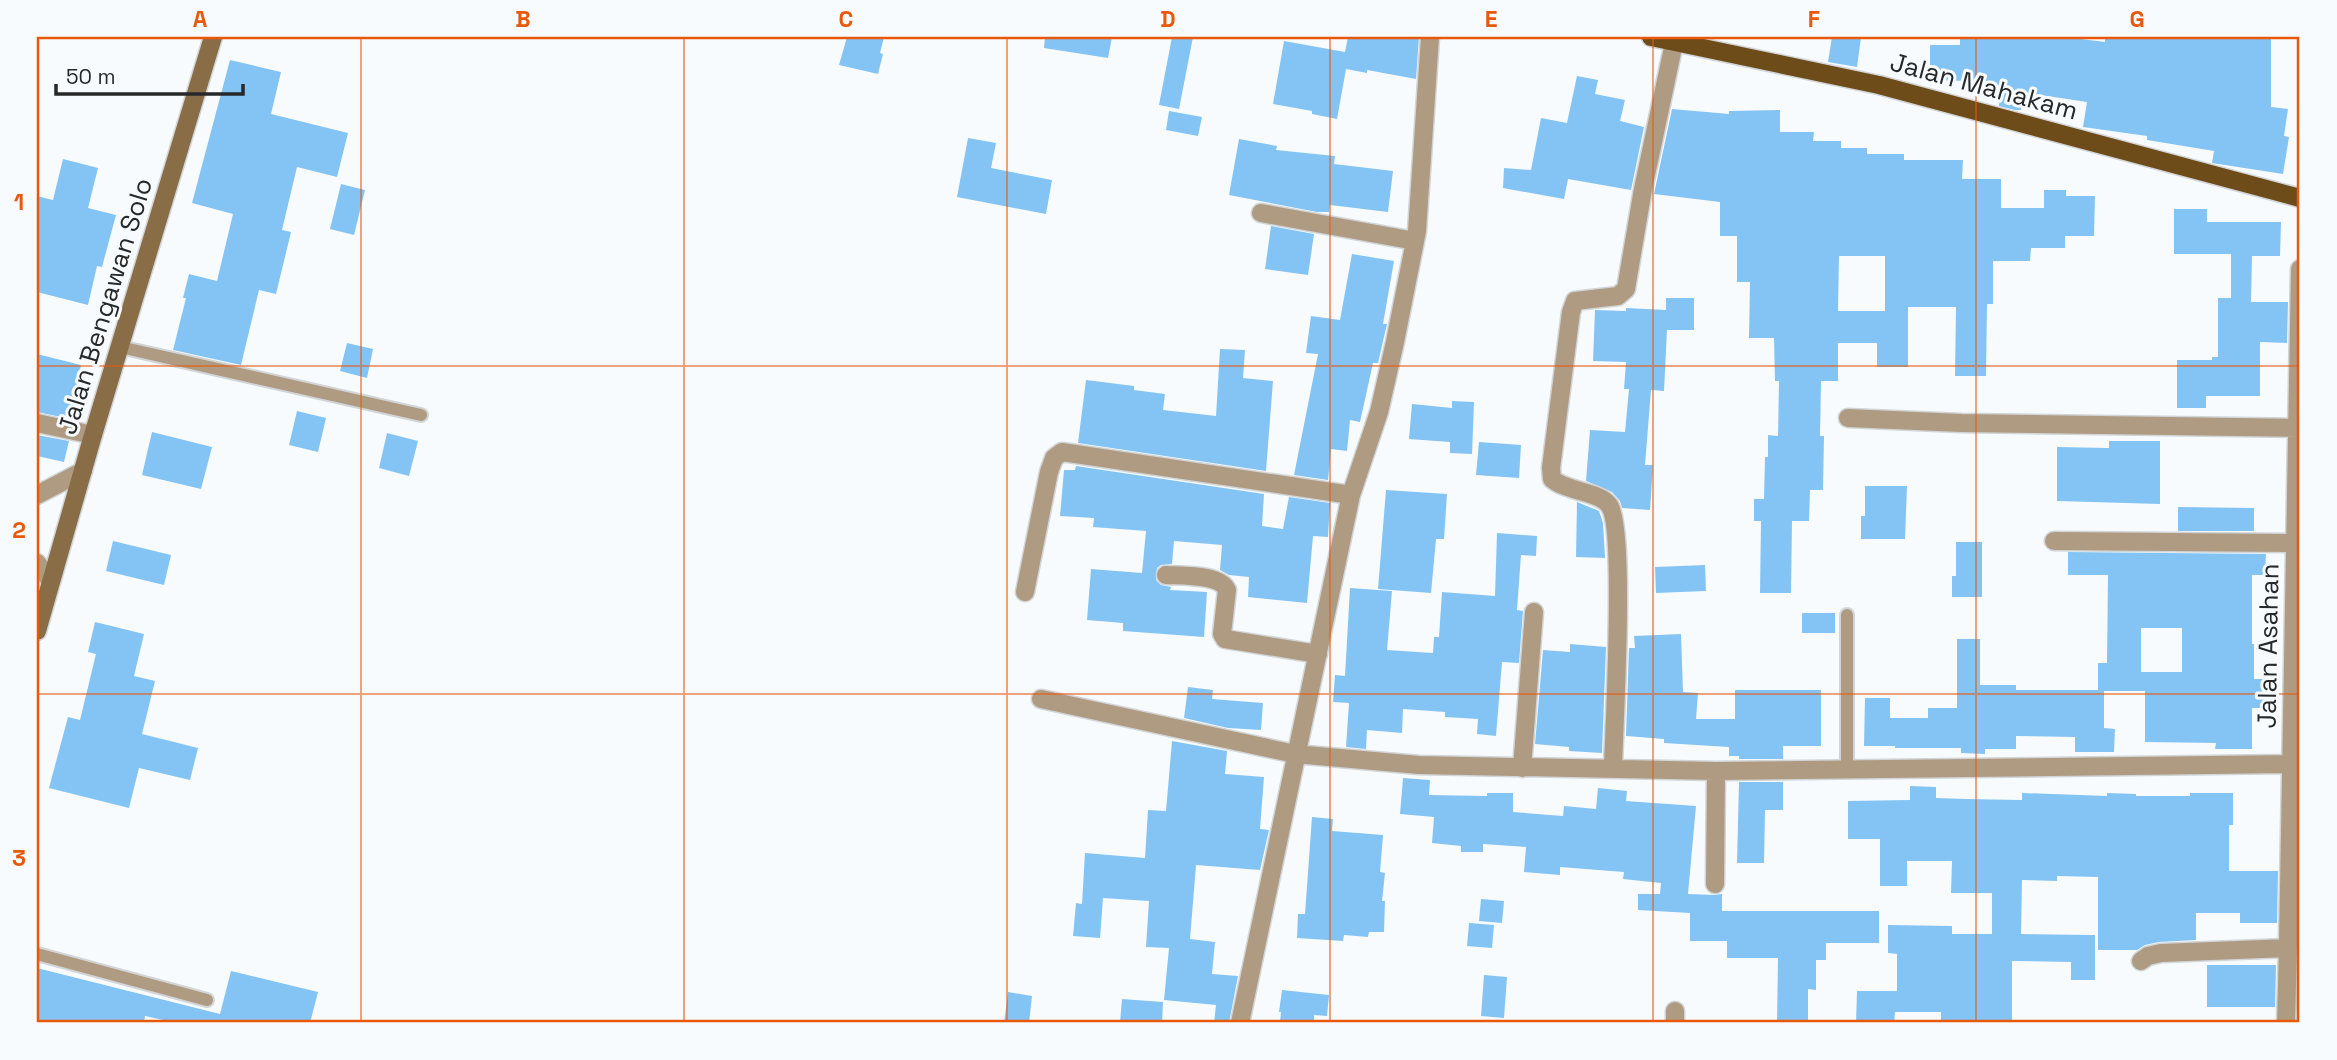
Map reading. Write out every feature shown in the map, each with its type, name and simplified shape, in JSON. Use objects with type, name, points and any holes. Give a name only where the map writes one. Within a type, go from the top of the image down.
[{"type":"main road","name":"Jalan Bengawan Solo","points":[[37,631],[213,37]]},
{"type":"main road","name":"Jalan Mahakam","points":[[1662,39],[1879,85],[2300,198]]},
{"type":"street","points":[[1240,1023],[1351,495],[1378,412],[1415,242],[1430,37]]},
{"type":"street","points":[[1613,767],[1618,641],[1616,528],[1611,507],[1603,499],[1561,486],[1552,479],[1551,468],[1571,312],[1575,301],[1618,296],[1626,289],[1643,189],[1662,39]]},
{"type":"street","points":[[1261,213],[1415,242]]},
{"type":"street","name":"Jalan Asahan","points":[[2291,1019],[2287,948],[2295,792],[2292,764],[2300,269]]},
{"type":"street","points":[[1848,418],[1961,423],[2298,428]]},
{"type":"street","points":[[37,423],[93,435]]},
{"type":"street","points":[[1025,592],[1049,472],[1054,458],[1062,453],[1351,495]]},
{"type":"street","points":[[37,495],[83,471]]},
{"type":"street","points":[[2054,541],[2297,543]]},
{"type":"street","points":[[37,563],[51,581]]},
{"type":"street","points":[[1166,575],[1216,580],[1224,584],[1227,590],[1222,634],[1224,639],[1318,654]]},
{"type":"street","points":[[1522,768],[1534,612]]},
{"type":"street","points":[[1041,699],[1295,754],[1419,765],[1716,771],[2292,764]]},
{"type":"street","points":[[1715,884],[1716,771]]},
{"type":"street","points":[[2141,961],[2161,953],[2287,948]]},
{"type":"lane","points":[[120,346],[422,415]]},
{"type":"lane","points":[[1847,615],[1847,769]]},
{"type":"lane","points":[[37,954],[207,1000]]},
{"type":"building","points":[[847,37],[884,37],[878,74],[839,65]]},
{"type":"building","points":[[1045,37],[1112,37],[1108,58],[1044,48]]},
{"type":"building","points":[[1172,37],[1193,37],[1179,109],[1159,105]]},
{"type":"building","points":[[1348,37],[1419,37],[1416,79],[1346,69],[1337,119],[1273,104],[1284,41],[1345,52]]},
{"type":"building","points":[[1832,37],[1861,37],[1857,67],[1828,62]]},
{"type":"building","points":[[1960,37],[2065,37],[2105,42],[2105,37],[2271,37],[2271,107],[2288,109],[2284,136],[2289,137],[2283,174],[2212,163],[2214,151],[2147,140],[2147,136],[2083,127],[2087,102],[2021,92],[2021,110],[2015,110],[1999,106],[2000,88],[1970,88],[1970,81],[1930,80],[1930,45],[1960,45]]},
{"type":"building","points":[[230,60],[281,72],[271,114],[348,133],[337,177],[297,167],[282,230],[291,232],[276,294],[259,290],[241,365],[173,350],[189,274],[217,281],[233,214],[192,203]]},
{"type":"building","points":[[1577,76],[1598,80],[1595,94],[1625,100],[1620,121],[1644,127],[1631,190],[1568,179],[1564,199],[1503,188],[1504,168],[1531,170],[1541,118],[1567,123]]},
{"type":"building","points":[[1672,109],[1729,114],[1729,111],[1780,110],[1780,132],[1814,132],[1813,141],[1841,141],[1841,148],[1867,148],[1867,154],[1904,154],[1904,160],[1963,160],[1962,179],[2001,179],[2001,208],[2044,208],[2044,190],[2066,190],[2066,196],[2095,196],[2094,236],[2065,236],[2065,248],[2031,248],[2030,261],[1993,261],[1993,304],[1987,304],[1986,376],[1955,376],[1956,307],[1908,307],[1908,367],[1877,367],[1877,343],[1838,343],[1838,381],[1821,381],[1823,490],[1810,490],[1809,521],[1792,521],[1791,593],[1760,593],[1761,521],[1754,521],[1754,499],[1764,499],[1768,435],[1778,436],[1779,381],[1775,381],[1774,338],[1749,338],[1750,282],[1737,282],[1737,236],[1720,236],[1720,202],[1654,194]],"holes":[[[1839,256],[1885,256],[1885,311],[1838,311]]]},
{"type":"building","points":[[1169,111],[1202,117],[1198,136],[1166,130]]},
{"type":"building","points":[[968,138],[996,143],[991,168],[1052,180],[1046,214],[957,197]]},
{"type":"building","points":[[1239,139],[1277,146],[1276,150],[1335,156],[1334,164],[1393,171],[1388,212],[1330,205],[1329,212],[1317,212],[1229,195]]},
{"type":"building","points":[[63,159],[98,168],[88,208],[116,215],[102,267],[97,266],[88,305],[37,292],[37,196],[53,200]]},
{"type":"building","points":[[341,184],[365,190],[354,235],[330,229]]},
{"type":"building","points":[[2174,209],[2207,209],[2207,222],[2281,222],[2280,256],[2252,256],[2251,302],[2288,302],[2287,343],[2260,342],[2260,396],[2206,396],[2206,408],[2177,408],[2177,360],[2212,360],[2212,357],[2218,357],[2218,298],[2231,298],[2231,254],[2174,254]]},
{"type":"building","points":[[1271,226],[1314,234],[1308,275],[1265,269]]},
{"type":"building","points":[[1352,254],[1394,261],[1383,324],[1387,324],[1378,363],[1373,363],[1360,422],[1350,420],[1347,451],[1331,449],[1328,480],[1294,475],[1318,354],[1306,353],[1311,316],[1340,320]]},
{"type":"building","points":[[1666,298],[1694,298],[1694,330],[1667,330],[1664,391],[1651,390],[1645,465],[1653,465],[1650,510],[1622,508],[1612,492],[1586,481],[1590,430],[1625,432],[1629,389],[1624,389],[1626,362],[1593,361],[1595,310],[1666,310]]},
{"type":"building","points":[[347,343],[373,349],[367,378],[340,371]]},
{"type":"building","points":[[1220,349],[1245,350],[1243,378],[1273,381],[1266,471],[1078,443],[1086,380],[1134,386],[1134,390],[1165,394],[1163,410],[1216,416]]},
{"type":"building","points":[[37,354],[81,365],[71,419],[37,412]]},
{"type":"building","points":[[1452,401],[1474,402],[1472,454],[1450,453],[1450,442],[1409,439],[1412,404],[1452,408]]},
{"type":"building","points":[[297,411],[326,418],[318,452],[289,445]]},
{"type":"building","points":[[152,432],[212,447],[201,489],[142,475]]},
{"type":"building","points":[[387,433],[418,441],[409,476],[379,468]]},
{"type":"building","points":[[37,435],[69,441],[64,462],[37,456]]},
{"type":"building","points":[[2109,441],[2160,441],[2160,504],[2057,501],[2057,447],[2109,448]]},
{"type":"building","points":[[1479,442],[1521,445],[1519,478],[1476,475]]},
{"type":"building","points":[[1076,466],[1264,494],[1262,526],[1283,529],[1289,497],[1330,503],[1328,537],[1313,536],[1307,603],[1248,597],[1249,577],[1229,575],[1220,570],[1222,545],[1174,541],[1172,564],[1157,568],[1156,580],[1161,585],[1171,587],[1170,590],[1207,592],[1204,637],[1123,631],[1123,623],[1087,620],[1091,569],[1142,573],[1146,531],[1093,527],[1094,518],[1060,516],[1064,470],[1075,470]]},
{"type":"building","points":[[1865,486],[1907,486],[1905,539],[1861,539],[1861,516],[1865,516]]},
{"type":"building","points":[[1386,490],[1447,494],[1444,539],[1436,539],[1431,593],[1378,589]]},
{"type":"building","points":[[1577,502],[1599,511],[1603,523],[1605,558],[1576,557]]},
{"type":"building","points":[[2178,507],[2254,508],[2254,531],[2178,531]]},
{"type":"building","points":[[1497,533],[1537,536],[1536,556],[1521,555],[1517,610],[1523,611],[1519,663],[1502,662],[1496,736],[1477,734],[1478,719],[1445,717],[1445,712],[1403,709],[1402,733],[1367,730],[1366,749],[1346,747],[1349,703],[1333,702],[1335,675],[1345,676],[1350,588],[1392,591],[1387,650],[1433,653],[1434,637],[1439,637],[1442,592],[1495,596]]},
{"type":"building","points":[[113,541],[171,555],[164,585],[106,571]]},
{"type":"building","points":[[1956,542],[1982,542],[1982,597],[1952,597],[1952,576],[1956,576]]},
{"type":"building","points":[[2068,552],[2266,554],[2265,575],[2252,575],[2254,679],[2276,679],[2276,708],[2252,708],[2252,749],[2215,749],[2216,743],[2145,742],[2145,691],[2104,691],[2104,728],[2115,729],[2114,752],[2075,752],[2075,737],[2016,736],[2016,749],[1985,749],[1985,754],[1961,753],[1961,748],[1864,746],[1865,698],[1890,698],[1890,718],[1928,718],[1928,708],[1957,708],[1957,639],[1980,639],[1980,685],[2016,685],[2016,690],[2098,690],[2098,663],[2107,663],[2108,575],[2068,575]],"holes":[[[2141,628],[2182,628],[2182,672],[2141,672]]]},
{"type":"building","points":[[1705,565],[1706,591],[1656,593],[1655,567]]},
{"type":"building","points":[[1802,613],[1835,613],[1835,633],[1802,633]]},
{"type":"building","points":[[95,622],[144,634],[134,676],[155,681],[142,734],[198,748],[190,780],[139,768],[129,808],[49,788],[68,717],[80,720],[96,654],[88,652]]},
{"type":"building","points":[[1681,634],[1683,692],[1698,693],[1696,719],[1735,719],[1735,690],[1821,690],[1821,746],[1783,746],[1783,759],[1739,759],[1739,756],[1729,756],[1729,747],[1664,743],[1664,739],[1626,736],[1629,648],[1635,648],[1634,636]]},
{"type":"building","points":[[1570,644],[1606,647],[1602,753],[1569,751],[1569,747],[1535,744],[1543,650],[1570,652]]},
{"type":"building","points":[[1188,687],[1213,690],[1212,699],[1263,703],[1261,730],[1228,728],[1184,718]]},
{"type":"building","points":[[1172,741],[1227,751],[1225,774],[1264,777],[1260,829],[1269,830],[1260,870],[1196,865],[1190,939],[1215,942],[1212,974],[1238,976],[1229,1023],[1214,1023],[1216,1005],[1164,1000],[1169,948],[1146,947],[1149,901],[1103,898],[1100,938],[1073,936],[1076,903],[1082,904],[1085,853],[1145,858],[1148,810],[1166,811]]},
{"type":"building","points":[[1403,778],[1430,780],[1429,795],[1487,796],[1487,793],[1513,793],[1513,812],[1563,816],[1564,806],[1596,809],[1598,788],[1627,791],[1626,801],[1696,806],[1688,894],[1722,894],[1722,911],[1879,911],[1879,943],[1826,943],[1826,960],[1816,960],[1816,990],[1808,989],[1808,1023],[1777,1023],[1778,958],[1727,958],[1727,941],[1690,941],[1690,913],[1638,910],[1638,894],[1660,894],[1661,883],[1623,879],[1624,872],[1560,867],[1560,875],[1524,872],[1526,847],[1483,844],[1483,852],[1461,852],[1461,846],[1432,843],[1434,817],[1400,814]]},
{"type":"building","points":[[1739,782],[1783,782],[1783,810],[1765,810],[1764,863],[1737,863]]},
{"type":"building","points":[[1910,786],[1936,787],[1936,798],[1966,799],[2022,800],[2022,793],[2190,796],[2190,793],[2233,793],[2233,825],[2229,825],[2229,871],[2278,871],[2277,923],[2240,923],[2240,913],[2196,913],[2196,940],[2159,942],[2137,950],[2098,950],[2098,877],[2057,876],[2057,881],[2022,880],[2021,934],[2095,935],[2095,980],[2071,980],[2071,962],[2012,961],[2012,1023],[1941,1023],[1941,1012],[1895,1012],[1894,1023],[1856,1023],[1857,991],[1897,991],[1897,954],[1888,953],[1888,925],[1952,926],[1952,934],[1992,934],[1992,893],[1951,893],[1952,861],[1907,861],[1907,886],[1880,886],[1880,839],[1848,839],[1848,801],[1910,800]]},
{"type":"building","points":[[1312,817],[1333,819],[1332,831],[1383,835],[1380,872],[1385,873],[1382,901],[1385,901],[1384,932],[1369,932],[1368,937],[1344,935],[1343,941],[1297,938],[1298,914],[1305,914]]},
{"type":"building","points":[[1481,899],[1504,901],[1502,923],[1479,921]]},
{"type":"building","points":[[1469,923],[1494,925],[1492,948],[1467,946]]},
{"type":"building","points":[[2207,965],[2276,965],[2275,1007],[2207,1007]]},
{"type":"building","points":[[37,968],[220,1014],[231,971],[318,992],[310,1023],[177,1023],[145,1016],[144,1023],[37,1023]]},
{"type":"building","points":[[1484,975],[1507,977],[1504,1018],[1481,1016]]},
{"type":"building","points":[[1282,990],[1329,995],[1327,1016],[1314,1015],[1314,1023],[1280,1023]]},
{"type":"building","points":[[1008,992],[1032,996],[1029,1023],[1004,1023]]},
{"type":"building","points":[[1122,999],[1163,1002],[1162,1023],[1120,1023]]}]
